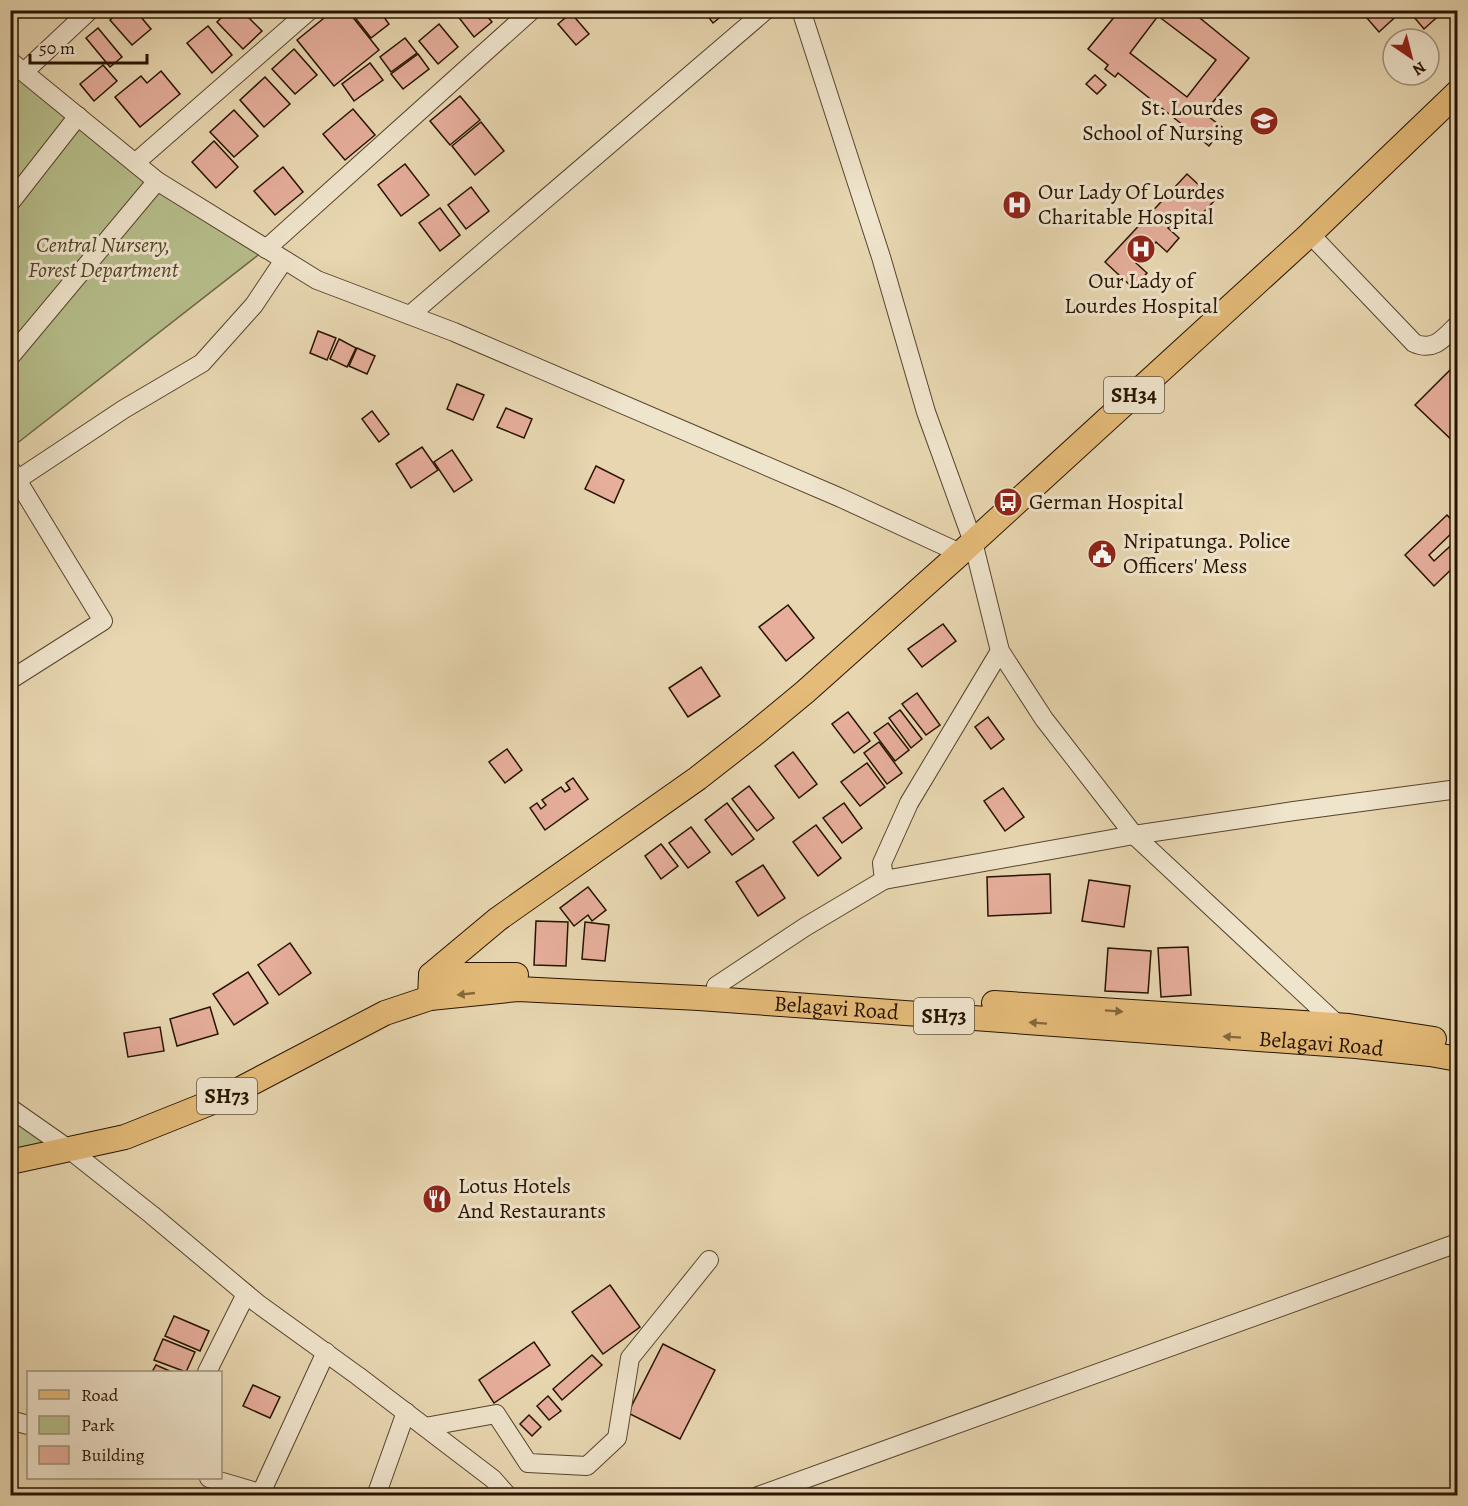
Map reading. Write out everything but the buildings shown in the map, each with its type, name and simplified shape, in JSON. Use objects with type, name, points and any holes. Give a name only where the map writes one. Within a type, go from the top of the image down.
[{"type":"main road","name":"SH34","points":[[431,987],[498,919],[698,778],[805,692],[967,548],[1310,234],[1458,92]]},
{"type":"main road","points":[[431,987],[557,975],[1338,1025],[1458,1043]]},
{"type":"main road","name":"Belagavi Road","points":[[431,987],[699,998],[1356,1046],[1458,1059]]},
{"type":"main road","name":"SH73","points":[[10,1162],[125,1137],[225,1097],[431,987]]},
{"type":"street","points":[[90,10],[17,66],[157,182],[266,249],[317,280],[454,332],[841,498],[967,548]]},
{"type":"street","points":[[135,163],[310,10]]},
{"type":"street","points":[[266,249],[532,10]]},
{"type":"street","points":[[410,315],[766,10]]},
{"type":"street","points":[[801,10],[879,248],[926,412],[1000,651],[1044,719],[1134,835],[1338,1025]]},
{"type":"street","points":[[10,203],[78,116]]},
{"type":"street","points":[[10,357],[157,182]]},
{"type":"street","points":[[1310,234],[1414,343],[1423,347],[1432,346],[1458,324]]},
{"type":"street","points":[[10,680],[103,621],[14,475],[202,363],[254,305],[284,260]]},
{"type":"street","points":[[884,880],[882,862],[909,803],[1000,651]]},
{"type":"street","points":[[716,986],[805,927],[884,880],[1134,835],[1458,789]]},
{"type":"street","points":[[10,1107],[70,1150],[246,1294],[493,1479],[508,1496]]},
{"type":"street","points":[[758,1496],[1452,1245]]},
{"type":"street","points":[[425,1426],[496,1414],[528,1463],[587,1466],[617,1438],[630,1358],[709,1260]]},
{"type":"street","points":[[208,1371],[246,1294]]},
{"type":"street","points":[[213,1479],[266,1494],[326,1352]]},
{"type":"street","points":[[376,1496],[406,1412]]},
{"type":"street","points":[[10,1420],[27,1425]]},
{"type":"green space","name":"Central Nursery, Forest Department","points":[[11,61],[157,181],[266,249],[11,448]]},
{"type":"green space","points":[[11,1107],[70,1150],[11,1162]]},
{"type":"place","name":"St. Lourdes School of Nursing","points":[[1264,121]]},
{"type":"place","name":"Our Lady Of Lourdes Charitable Hospital","points":[[1017,205]]},
{"type":"place","name":"Our Lady of Lourdes Hospital","points":[[1141,249]]},
{"type":"place","name":"German Hospital","points":[[1008,502]]},
{"type":"place","name":"Nripatunga. Police Officers' Mess","points":[[1102,554]]},
{"type":"place","name":"Lotus Hotels And Restaurants","points":[[437,1199]]}]
